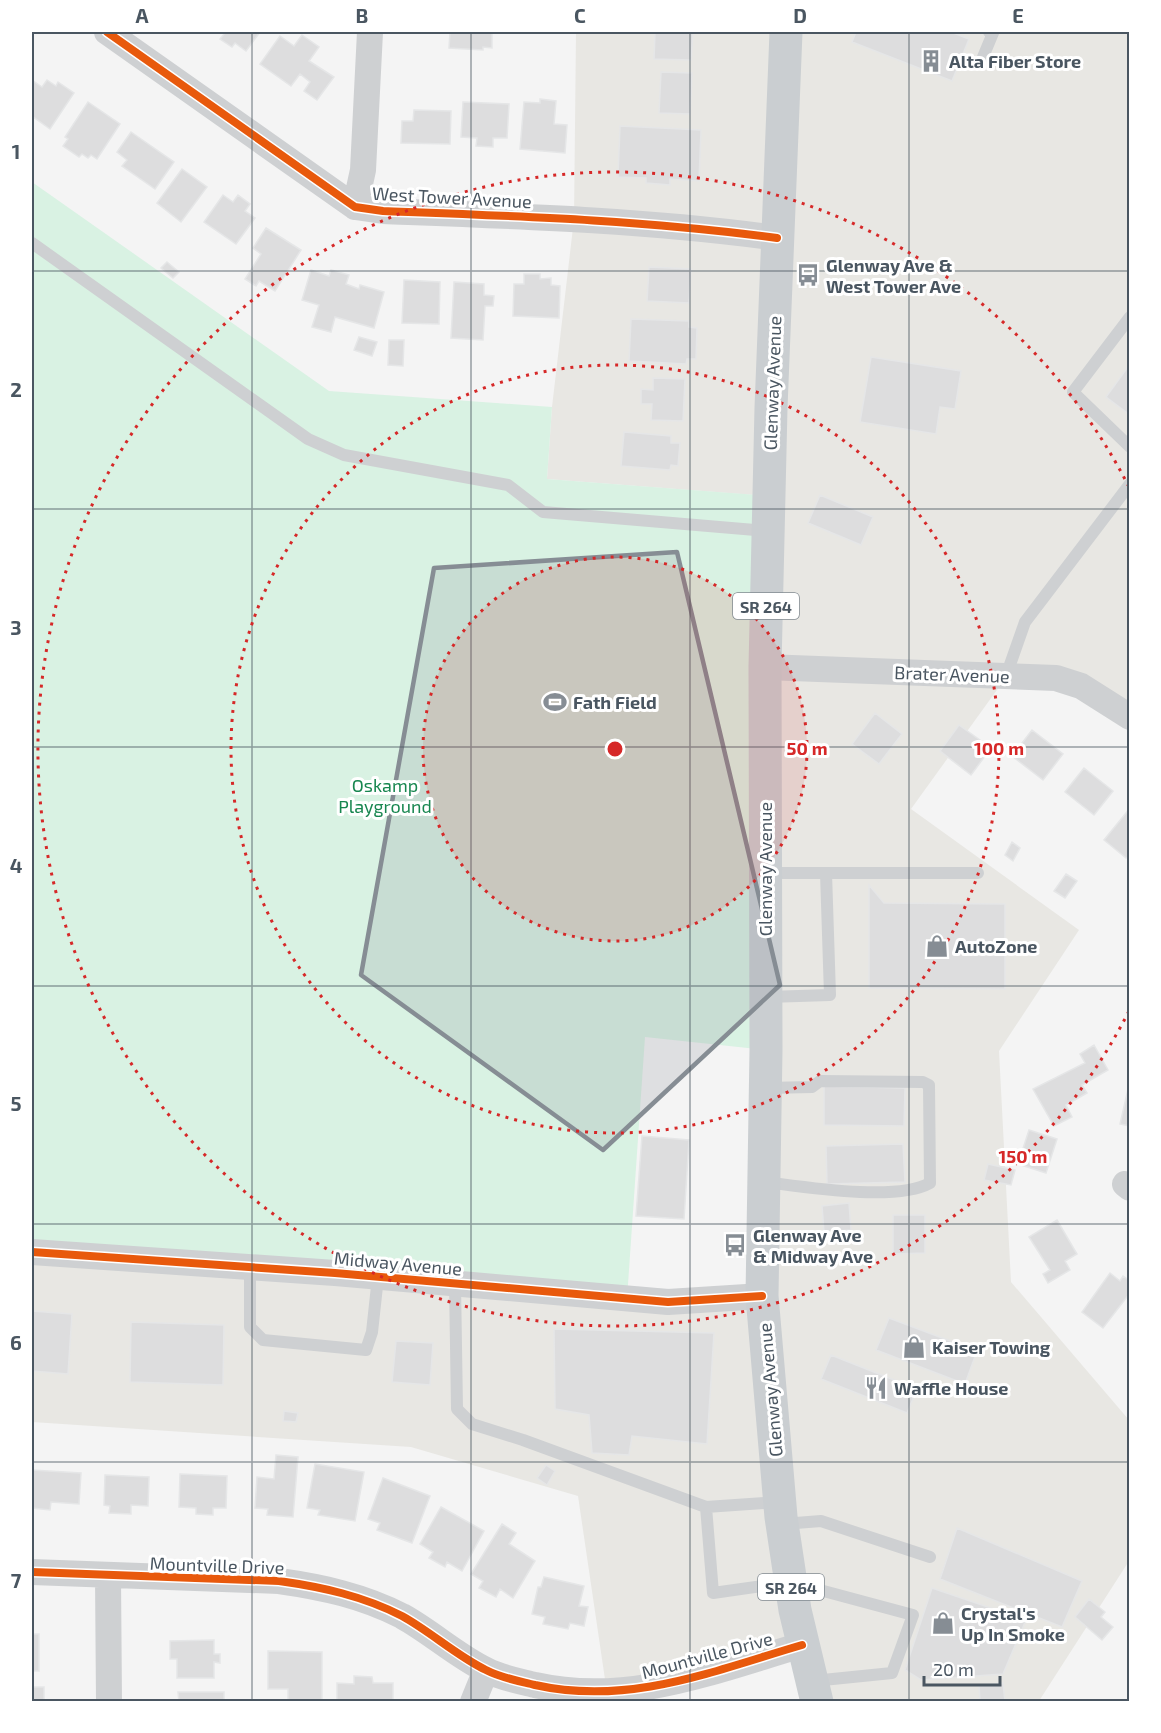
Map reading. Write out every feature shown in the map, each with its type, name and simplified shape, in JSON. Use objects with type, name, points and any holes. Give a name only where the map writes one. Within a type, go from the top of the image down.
[{"type":"main road","name":"Glenway Avenue","points":[[786,32],[777,238],[765,667],[766,997],[762,1296],[781,1513],[790,1582],[802,1645],[815,1691]]},
{"type":"street","name":"West Tower Avenue","points":[[106,32],[355,207],[383,211],[684,226],[777,238]]},
{"type":"street","points":[[355,207],[363,170],[370,32]]},
{"type":"street","name":"Brater Avenue","points":[[765,667],[1056,678],[1081,686],[1130,717]]},
{"type":"street","name":"Midway Avenue","points":[[32,1252],[455,1283],[668,1302],[762,1296]]},
{"type":"street","name":"Mountville Drive","points":[[32,1572],[108,1577],[279,1581],[320,1587],[363,1599],[402,1616],[486,1670],[558,1690],[607,1693],[655,1688],[802,1645]]},
{"type":"street","points":[[108,1577],[109,1701]]},
{"type":"street","points":[[473,1701],[486,1670]]},
{"type":"lane","points":[[983,57],[993,33],[989,32]]},
{"type":"lane","points":[[32,243],[308,439],[344,455],[508,485],[543,512],[768,531]]},
{"type":"lane","points":[[1130,317],[1073,392],[1130,447]]},
{"type":"lane","points":[[1006,676],[1025,622],[1130,484]]},
{"type":"lane","points":[[765,873],[978,873]]},
{"type":"lane","points":[[766,997],[830,995],[826,873]]},
{"type":"lane","points":[[764,1182],[870,1192],[918,1190],[930,1183],[929,1085],[923,1082],[820,1082],[812,1087],[765,1088]]},
{"type":"lane","points":[[250,1267],[250,1327],[264,1340],[366,1350],[372,1332],[378,1277]]},
{"type":"lane","points":[[455,1283],[457,1409],[472,1424],[523,1440],[706,1507],[781,1513],[820,1521],[930,1557]]},
{"type":"lane","points":[[706,1507],[713,1593],[790,1582],[913,1615],[892,1673],[815,1691]]},
{"type":"highlighted area","points":[[677,552],[780,985],[603,1150],[361,975],[434,568]]},
{"type":"shaded area","points":[[576,32],[1129,32],[1129,717],[1100,696],[1007,676],[911,809],[1079,930],[999,1051],[1011,1282],[1129,1420],[1129,1561],[1039,1701],[817,1701],[802,1645],[607,1693],[578,1496],[411,1447],[32,1422],[32,1252],[762,1295],[768,496],[547,479],[552,407],[574,219]]},
{"type":"green space","name":"Oskamp Playground","points":[[32,182],[329,391],[552,407],[547,479],[769,496],[766,1050],[645,1037],[627,1299],[32,1252]]},
{"type":"building","points":[[221,32],[260,32],[246,51],[235,43],[232,47],[220,39],[224,34]]},
{"type":"building","points":[[450,32],[492,32],[492,48],[483,47],[483,50],[449,48]]},
{"type":"building","points":[[655,32],[693,32],[691,60],[654,59]]},
{"type":"building","name":"Alta Fiber Store","points":[[856,32],[951,32],[969,39],[952,81],[852,42]]},
{"type":"building","points":[[302,35],[319,47],[309,61],[334,77],[317,100],[304,91],[310,82],[300,74],[291,86],[260,64],[280,36],[294,46]]},
{"type":"building","points":[[661,72],[692,73],[690,114],[659,113]]},
{"type":"building","points":[[32,80],[42,87],[47,80],[56,86],[58,82],[74,93],[50,129],[32,116]]},
{"type":"building","points":[[540,99],[556,101],[554,124],[567,125],[565,153],[520,149],[524,102],[540,103]]},
{"type":"building","points":[[88,102],[120,124],[97,159],[91,155],[88,158],[82,154],[79,157],[63,146],[68,139],[65,137]]},
{"type":"building","points":[[463,102],[509,104],[507,138],[493,138],[493,147],[476,146],[477,138],[461,137]]},
{"type":"building","points":[[414,110],[451,111],[450,144],[401,143],[402,121],[413,121]]},
{"type":"building","points":[[620,126],[701,130],[699,181],[670,179],[670,185],[646,183],[646,178],[618,177]]},
{"type":"building","points":[[131,132],[174,162],[155,189],[122,166],[127,160],[117,152]]},
{"type":"building","points":[[182,169],[207,187],[181,222],[157,203]]},
{"type":"building","points":[[223,195],[233,202],[238,195],[250,204],[245,211],[255,218],[236,244],[204,222]]},
{"type":"building","points":[[266,228],[301,250],[275,291],[259,281],[256,286],[245,279],[261,254],[253,248]]},
{"type":"building","points":[[167,262],[179,272],[173,278],[161,268]]},
{"type":"building","points":[[649,267],[691,269],[689,303],[647,301]]},
{"type":"building","points":[[311,270],[329,276],[331,270],[349,275],[346,284],[359,289],[360,285],[384,292],[374,328],[335,317],[331,332],[312,327],[319,305],[302,300]]},
{"type":"building","points":[[524,274],[540,274],[540,279],[551,278],[551,285],[560,286],[559,318],[513,316],[514,284],[524,284]]},
{"type":"building","points":[[404,280],[440,282],[439,324],[402,323]]},
{"type":"building","points":[[454,282],[484,284],[484,295],[494,296],[493,306],[485,306],[483,340],[451,338]]},
{"type":"building","points":[[631,319],[689,321],[689,327],[697,328],[696,359],[687,359],[686,364],[629,361]]},
{"type":"building","points":[[359,337],[377,342],[372,356],[354,350]]},
{"type":"building","points":[[389,340],[404,340],[403,366],[388,365]]},
{"type":"building","points":[[871,357],[961,371],[955,409],[940,407],[936,434],[860,422]]},
{"type":"building","points":[[1130,364],[1130,415],[1106,397]]},
{"type":"building","points":[[653,378],[685,379],[683,421],[651,420],[652,404],[641,404],[641,389],[653,390]]},
{"type":"building","points":[[624,432],[671,436],[671,443],[680,443],[678,466],[671,465],[670,470],[621,466]]},
{"type":"building","points":[[820,495],[873,517],[861,545],[808,523]]},
{"type":"building","points":[[875,713],[902,734],[879,764],[852,744]]},
{"type":"building","points":[[959,725],[991,748],[971,775],[940,751]]},
{"type":"building","points":[[1032,730],[1063,754],[1043,780],[1012,756]]},
{"type":"building","points":[[1084,768],[1113,791],[1094,815],[1065,792]]},
{"type":"building","points":[[1130,808],[1130,857],[1126,858],[1104,840]]},
{"type":"building","points":[[1012,842],[1020,848],[1013,861],[1005,855]]},
{"type":"building","points":[[1066,874],[1077,881],[1065,898],[1054,891]]},
{"type":"building","name":"AutoZone","points":[[869,885],[884,903],[1005,904],[1005,989],[869,988]]},
{"type":"building","points":[[1094,1045],[1108,1070],[1082,1085],[1087,1093],[1066,1105],[1072,1117],[1054,1126],[1033,1089],[1085,1063],[1080,1054]]},
{"type":"building","points":[[1130,1085],[1130,1126],[1120,1124]]},
{"type":"building","points":[[824,1086],[905,1088],[904,1126],[824,1125]]},
{"type":"building","points":[[1029,1130],[1057,1139],[1046,1173],[1018,1164]]},
{"type":"building","points":[[642,1136],[689,1140],[684,1219],[636,1216]]},
{"type":"building","points":[[903,1144],[905,1182],[827,1184],[826,1146]]},
{"type":"building","points":[[988,1164],[1015,1170],[1011,1185],[984,1180]]},
{"type":"building","points":[[849,1203],[851,1230],[824,1232],[822,1206]]},
{"type":"building","points":[[893,1215],[925,1215],[925,1253],[893,1254]]},
{"type":"building","points":[[1057,1220],[1077,1254],[1065,1261],[1070,1270],[1048,1283],[1043,1274],[1050,1270],[1029,1237]]},
{"type":"building","points":[[1110,1273],[1120,1281],[1123,1276],[1130,1281],[1130,1293],[1103,1328],[1082,1312]]},
{"type":"building","points":[[32,1311],[72,1314],[68,1374],[32,1371]]},
{"type":"building","points":[[889,1318],[977,1351],[965,1384],[876,1350]]},
{"type":"building","points":[[131,1322],[224,1325],[223,1385],[130,1382]]},
{"type":"building","points":[[554,1329],[714,1333],[707,1444],[632,1436],[629,1455],[592,1453],[589,1415],[555,1409]]},
{"type":"building","points":[[396,1341],[433,1343],[430,1385],[392,1382]]},
{"type":"building","points":[[831,1355],[917,1389],[907,1413],[821,1379]]},
{"type":"building","points":[[284,1411],[298,1413],[296,1422],[283,1421]]},
{"type":"building","points":[[276,1455],[298,1457],[293,1517],[267,1515],[268,1509],[255,1508],[257,1477],[274,1479]]},
{"type":"building","points":[[315,1464],[364,1472],[355,1521],[318,1515],[320,1510],[307,1508]]},
{"type":"building","points":[[546,1465],[555,1471],[547,1485],[537,1478]]},
{"type":"building","points":[[32,1470],[81,1473],[79,1504],[51,1502],[50,1510],[32,1508]]},
{"type":"building","points":[[180,1474],[227,1476],[226,1508],[213,1508],[213,1515],[196,1514],[196,1508],[179,1507]]},
{"type":"building","points":[[105,1475],[149,1477],[148,1506],[131,1505],[131,1514],[109,1513],[110,1506],[104,1505]]},
{"type":"building","points":[[383,1478],[430,1496],[412,1543],[377,1530],[380,1523],[368,1519]]},
{"type":"building","points":[[441,1507],[484,1531],[462,1571],[447,1562],[445,1567],[429,1558],[433,1552],[420,1544]]},
{"type":"building","points":[[502,1524],[516,1533],[509,1544],[535,1561],[513,1598],[500,1589],[496,1597],[479,1588],[483,1581],[471,1574]]},
{"type":"building","points":[[957,1528],[1082,1581],[1062,1627],[940,1579]]},
{"type":"building","points":[[544,1577],[584,1586],[579,1606],[588,1607],[584,1626],[570,1623],[568,1629],[543,1624],[545,1617],[532,1614],[538,1587],[541,1587]]},
{"type":"building","points":[[932,1588],[1026,1620],[1003,1674],[921,1680],[905,1670]]},
{"type":"building","points":[[1089,1599],[1105,1612],[1101,1617],[1113,1627],[1102,1640],[1075,1617]]},
{"type":"building","points":[[32,1634],[39,1634],[39,1671],[32,1671]]},
{"type":"building","points":[[214,1640],[214,1654],[220,1654],[220,1663],[214,1662],[214,1678],[177,1678],[177,1659],[170,1659],[170,1641]]},
{"type":"building","points":[[268,1651],[322,1652],[322,1702],[288,1702],[288,1689],[268,1689]]},
{"type":"building","points":[[354,1676],[372,1677],[373,1683],[393,1683],[393,1702],[337,1702],[337,1683],[354,1684]]},
{"type":"building","points":[[1003,1683],[1005,1702],[980,1702],[979,1685]]},
{"type":"building","points":[[32,1687],[44,1687],[44,1702],[32,1702]]},
{"type":"building","points":[[178,1692],[224,1692],[224,1702],[179,1702]]},
{"type":"cycle path","points":[[107,32],[355,207],[383,211],[630,223],[777,238]]},
{"type":"cycle path","points":[[32,1252],[335,1273],[668,1302],[762,1296]]},
{"type":"cycle path","points":[[32,1572],[279,1581],[327,1589],[372,1603],[402,1616],[492,1673],[535,1685],[570,1690],[604,1691],[670,1683],[802,1645]]},
{"type":"place","name":"Alta Fiber Store","points":[[931,61]]},
{"type":"place","name":"Glenway Ave & West Tower Ave","points":[[808,275]]},
{"type":"place","name":"Fath Field","points":[[555,702]]},
{"type":"place","name":"AutoZone","points":[[937,946]]},
{"type":"place","name":"Glenway Ave & Midway Ave","points":[[735,1245]]},
{"type":"place","name":"Kaiser Towing","points":[[914,1347]]},
{"type":"place","name":"Waffle House","points":[[876,1388]]},
{"type":"place","name":"Crystal's Up In Smoke","points":[[943,1623]]}]
